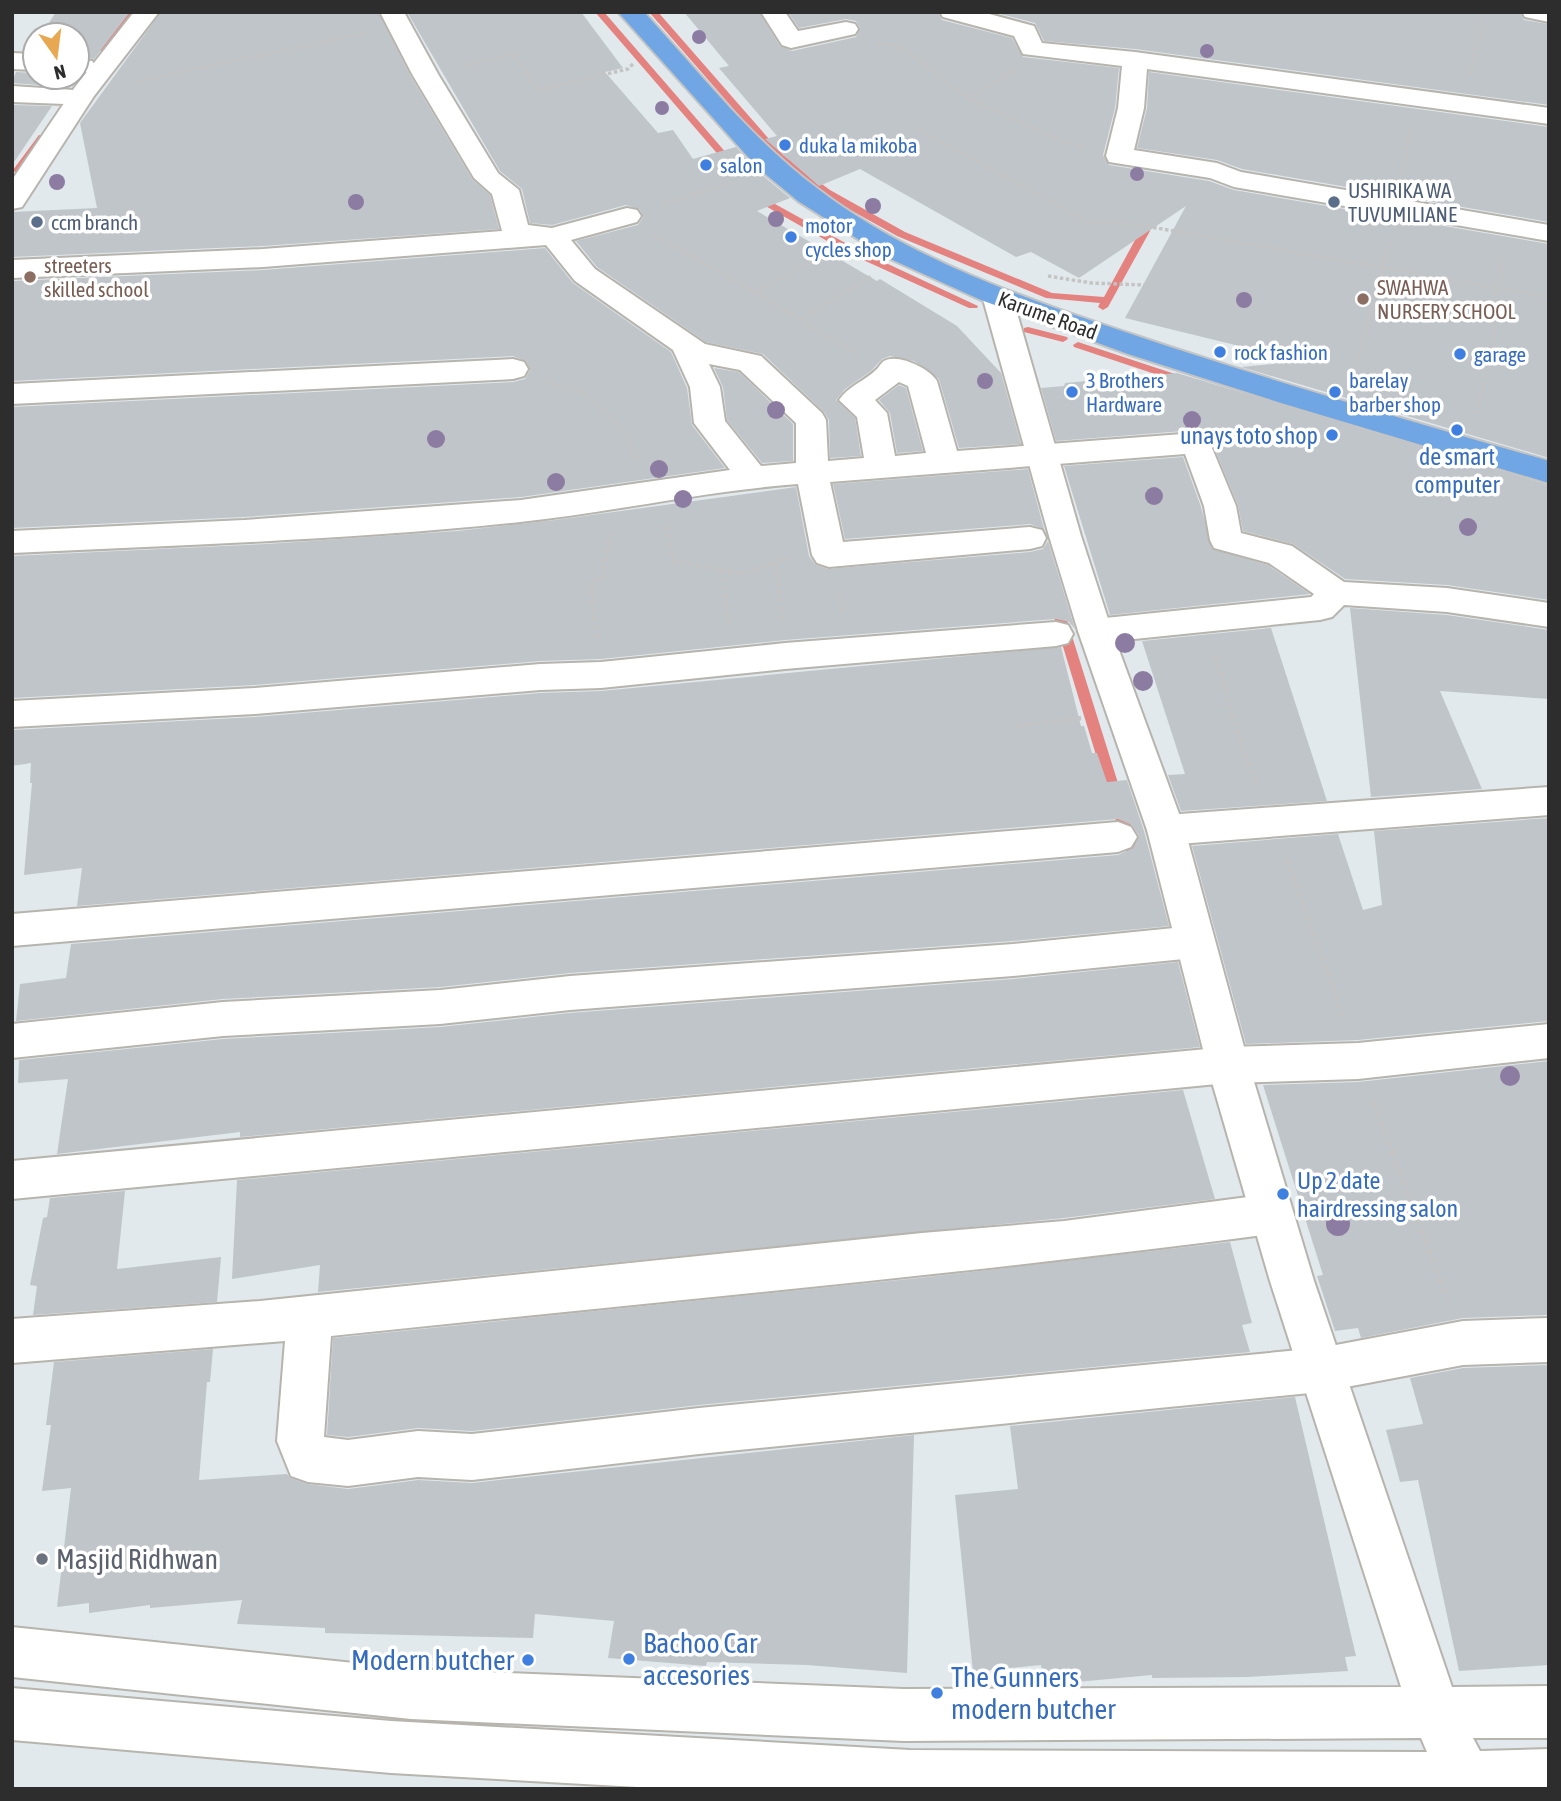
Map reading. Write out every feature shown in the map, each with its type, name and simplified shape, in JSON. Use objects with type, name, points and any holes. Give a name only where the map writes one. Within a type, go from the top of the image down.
[{"type":"main road","name":"Karume Road","points":[[630,12],[790,182],[881,243],[998,299],[1221,375],[1549,472]]},
{"type":"street","points":[[14,197],[75,94],[147,12]]},
{"type":"street","points":[[773,12],[792,40],[846,29]]},
{"type":"street","points":[[952,12],[1025,31],[1032,49],[1414,96],[1549,116]]},
{"type":"street","points":[[1534,12],[1549,15]]},
{"type":"street","points":[[396,19],[425,74],[488,178],[505,190],[516,232],[553,236],[585,275],[695,351],[750,363],[811,420],[812,472],[828,555],[1030,538]]},
{"type":"street","points":[[1135,60],[1131,108],[1119,156],[1400,209],[1549,233]]},
{"type":"street","points":[[12,94],[75,94]]},
{"type":"street","points":[[12,269],[263,258],[553,236],[627,216]]},
{"type":"street","points":[[998,299],[1020,455],[1065,536],[1075,632],[1167,831],[1228,1065],[1320,1370],[1377,1531],[1435,1712],[1468,1783]]},
{"type":"street","points":[[686,345],[705,387],[710,423],[753,477]]},
{"type":"street","points":[[881,466],[872,412],[854,400],[888,376],[894,368],[922,381],[944,461]]},
{"type":"street","points":[[12,394],[513,369]]},
{"type":"street","points":[[12,542],[244,531],[521,511],[635,508],[753,477],[1196,443],[1220,506],[1226,541],[1280,554],[1336,593],[1447,600],[1549,615]]},
{"type":"street","points":[[12,714],[255,701],[540,677],[601,675],[785,656],[1204,621],[1320,608],[1336,593]]},
{"type":"street","points":[[1167,831],[1549,801]]},
{"type":"street","points":[[12,930],[1118,836]]},
{"type":"street","points":[[12,1041],[223,1019],[440,1007],[570,993],[1013,960],[1194,942]]},
{"type":"street","points":[[12,1180],[1228,1065],[1358,1061],[1549,1041]]},
{"type":"street","points":[[12,1340],[310,1316],[922,1253],[1064,1241],[1271,1214]]},
{"type":"street","points":[[310,1316],[300,1441],[308,1459],[348,1463],[418,1454],[483,1456],[1320,1370],[1463,1343],[1549,1340]]},
{"type":"street","points":[[12,1652],[411,1693],[876,1714],[1549,1712]]},
{"type":"street","points":[[12,1714],[391,1747],[910,1776],[1468,1783],[1549,1775]]},
{"type":"path","points":[[1465,103],[1482,26],[1480,12]]},
{"type":"path","points":[[75,94],[396,19]]},
{"type":"path","points":[[846,29],[859,45],[888,43],[920,58],[931,72],[969,99],[1062,141],[1119,156]]},
{"type":"path","points":[[969,99],[1009,74],[1032,49]]},
{"type":"path","points":[[425,74],[514,54],[537,90],[628,69],[636,61]]},
{"type":"path","points":[[1344,411],[1400,209],[1396,201],[1414,96]]},
{"type":"path","points":[[919,130],[1091,223],[1120,223],[1157,228],[1549,296]]},
{"type":"path","points":[[627,216],[734,182]]},
{"type":"path","points":[[627,216],[664,242],[802,319],[879,368],[894,368]]},
{"type":"path","points":[[1467,449],[1491,356],[1505,226]]},
{"type":"path","points":[[757,293],[826,252]]},
{"type":"path","points":[[802,319],[875,274]]},
{"type":"path","points":[[1037,274],[1112,284],[1145,285]]},
{"type":"path","points":[[513,369],[584,393],[626,431],[643,480],[635,508],[612,529],[603,566],[604,577],[592,582],[601,675]]},
{"type":"path","points":[[635,508],[665,520],[674,563],[743,574],[796,555],[828,555],[853,651]]},
{"type":"path","points":[[776,564],[785,656]]},
{"type":"path","points":[[721,569],[733,661]]},
{"type":"path","points":[[1204,621],[1242,749],[1273,822],[1463,1343]]},
{"type":"path","points":[[1017,726],[1082,718],[1080,707]]},
{"type":"building","points":[[56,12],[130,12],[94,59],[91,58],[91,21],[50,21]]},
{"type":"building","points":[[161,12],[378,12],[410,75],[472,179],[490,195],[499,229],[263,246],[12,257],[12,212],[97,208],[80,123]]},
{"type":"building","points":[[407,12],[581,12],[623,68],[605,72],[658,133],[673,130],[693,159],[736,147],[756,170],[790,198],[757,211],[877,281],[880,279],[957,326],[1001,373],[1021,444],[959,448],[939,379],[914,361],[890,356],[882,359],[871,371],[845,389],[836,400],[855,418],[861,456],[830,458],[829,420],[824,412],[763,354],[706,342],[597,267],[576,241],[638,225],[643,217],[639,209],[626,205],[552,225],[530,223],[522,189],[500,171]]},
{"type":"building","points":[[684,12],[759,12],[780,46],[792,51],[856,37],[860,28],[856,21],[846,19],[799,28],[788,12],[938,12],[942,20],[1012,38],[1023,57],[1119,68],[1115,108],[1103,155],[1109,165],[1209,181],[1234,190],[1549,244],[1549,458],[1241,367],[1301,361],[1125,318],[1186,206],[1079,278],[1031,252],[1016,257],[860,169],[819,186],[765,139],[777,136],[719,68],[729,66]]},
{"type":"building","points":[[993,12],[1520,12],[1524,20],[1549,24],[1549,105],[1135,49],[1044,41],[1035,23]]},
{"type":"building","points":[[16,72],[21,72],[21,84],[12,83]]},
{"type":"building","points":[[1149,72],[1549,127],[1549,222],[1242,169],[1217,160],[1137,148],[1147,108]]},
{"type":"building","points":[[12,105],[52,106],[12,165]]},
{"type":"building","points":[[545,248],[573,283],[671,352],[687,388],[692,425],[725,468],[521,497],[244,517],[12,528],[12,407],[513,382],[525,379],[530,370],[526,361],[513,356],[12,381],[12,281],[263,270]]},
{"type":"building","points":[[714,368],[739,372],[793,424],[793,461],[762,463],[727,420],[723,387]]},
{"type":"building","points":[[1177,373],[1549,485],[1549,600],[1447,585],[1345,579],[1293,544],[1243,531],[1238,505],[1208,433],[1196,430],[1056,441],[1041,388],[1064,386],[1065,383]]},
{"type":"building","points":[[899,385],[906,388],[923,451],[897,453],[890,413],[879,400]]},
{"type":"building","points":[[1183,457],[1201,507],[1212,549],[1268,565],[1310,594],[1110,615],[1064,466]]},
{"type":"building","points":[[1028,469],[1044,529],[1030,524],[845,539],[833,484]]},
{"type":"building","points":[[796,487],[809,556],[816,565],[828,569],[1030,552],[1043,549],[1048,541],[1075,629],[1069,622],[1056,619],[785,640],[601,659],[540,661],[255,685],[12,698],[12,556],[267,544],[457,531]]},
{"type":"building","points":[[1350,608],[1447,615],[1549,630],[1549,699],[1440,691],[1482,789],[1371,797]]},
{"type":"building","points":[[1271,628],[1327,801],[1181,811],[1168,775],[1185,774],[1142,641]]},
{"type":"building","points":[[1061,647],[1081,726],[1084,726],[1092,753],[1097,753],[1107,782],[1127,780],[1144,831],[1169,926],[1013,941],[570,973],[440,987],[223,999],[16,1021],[20,984],[66,978],[71,944],[1118,855],[1133,848],[1139,836],[1132,825],[1118,819],[77,906],[82,868],[24,875],[32,783],[31,763],[12,766],[12,730],[255,717],[540,693],[601,691]]},
{"type":"building","points":[[1549,818],[1549,1021],[1358,1040],[1246,1044],[1192,846],[1338,834],[1363,910],[1382,905],[1374,831]]},
{"type":"building","points":[[1178,962],[1200,1047],[240,1137],[240,1132],[57,1154],[68,1079],[18,1083],[19,1060],[223,1039],[440,1027],[570,1013],[1013,979]]},
{"type":"building","points":[[1549,1061],[1549,1315],[1463,1318],[1361,1338],[1358,1328],[1335,1331],[1317,1276],[1323,1275],[1263,1085],[1358,1082]]},
{"type":"building","points":[[1183,1090],[1215,1199],[1064,1218],[318,1292],[320,1265],[232,1279],[237,1180]]},
{"type":"building","points":[[125,1191],[117,1269],[221,1257],[217,1302],[33,1315],[37,1286],[30,1285],[43,1218],[47,1217],[50,1198]]},
{"type":"building","points":[[1230,1242],[1252,1323],[1242,1325],[1250,1352],[699,1405],[472,1431],[418,1428],[348,1437],[327,1435],[333,1338],[919,1278]]},
{"type":"building","points":[[213,1349],[210,1382],[207,1382],[199,1480],[287,1474],[290,1478],[307,1484],[348,1489],[418,1480],[472,1483],[914,1435],[907,1673],[807,1665],[707,1662],[706,1666],[608,1658],[614,1621],[535,1614],[533,1638],[325,1633],[325,1628],[237,1624],[242,1600],[150,1608],[150,1605],[89,1613],[89,1603],[57,1607],[71,1488],[42,1491],[51,1425],[46,1425],[54,1362]]},
{"type":"building","points":[[1549,1365],[1549,1665],[1459,1671],[1418,1480],[1400,1482],[1386,1430],[1423,1424],[1410,1378],[1463,1368]]},
{"type":"building","points":[[1295,1397],[1356,1656],[1345,1657],[1348,1671],[1248,1677],[1152,1678],[1152,1675],[1044,1685],[1041,1665],[973,1672],[955,1495],[1018,1489],[1010,1426]]},
{"type":"waterway","points":[[105,50],[132,12]]},
{"type":"waterway","points":[[599,12],[731,164]]},
{"type":"waterway","points":[[653,12],[780,157],[826,192],[901,234],[1050,296],[1107,300]]},
{"type":"waterway","points":[[18,170],[42,137]]},
{"type":"waterway","points":[[757,197],[854,252],[973,306]]},
{"type":"waterway","points":[[1107,300],[1145,231],[1147,219]]},
{"type":"waterway","points":[[1103,307],[1107,300]]},
{"type":"waterway","points":[[1028,330],[1063,339]]},
{"type":"waterway","points":[[1078,345],[1180,379]]},
{"type":"waterway","points":[[1056,604],[1131,847]]},
{"type":"place","name":"duka la mikoba","points":[[785,145]]},
{"type":"place","name":"salon","points":[[706,165]]},
{"type":"place","name":"USHIRIKA WA TUVUMILIANE","points":[[1334,202]]},
{"type":"place","name":"ccm branch","points":[[37,222]]},
{"type":"place","name":"motor cycles shop","points":[[791,237]]},
{"type":"place","name":"streeters skilled school","points":[[30,277]]},
{"type":"place","name":"SWAHWA NURSERY SCHOOL","points":[[1363,299]]},
{"type":"place","name":"rock fashion","points":[[1220,352]]},
{"type":"place","name":"garage","points":[[1460,354]]},
{"type":"place","name":"3 Brothers Hardware","points":[[1072,392]]},
{"type":"place","name":"barelay barber shop","points":[[1335,392]]},
{"type":"place","name":"de smart computer","points":[[1457,430]]},
{"type":"place","name":"unays toto shop","points":[[1332,435]]},
{"type":"place","name":"Up 2 date hairdressing salon","points":[[1283,1194]]},
{"type":"place","name":"Masjid Ridhwan","points":[[42,1559]]},
{"type":"place","name":"Bachoo Car accesories","points":[[629,1659]]},
{"type":"place","name":"Modern butcher","points":[[528,1660]]},
{"type":"place","name":"The Gunners modern butcher","points":[[937,1693]]}]
